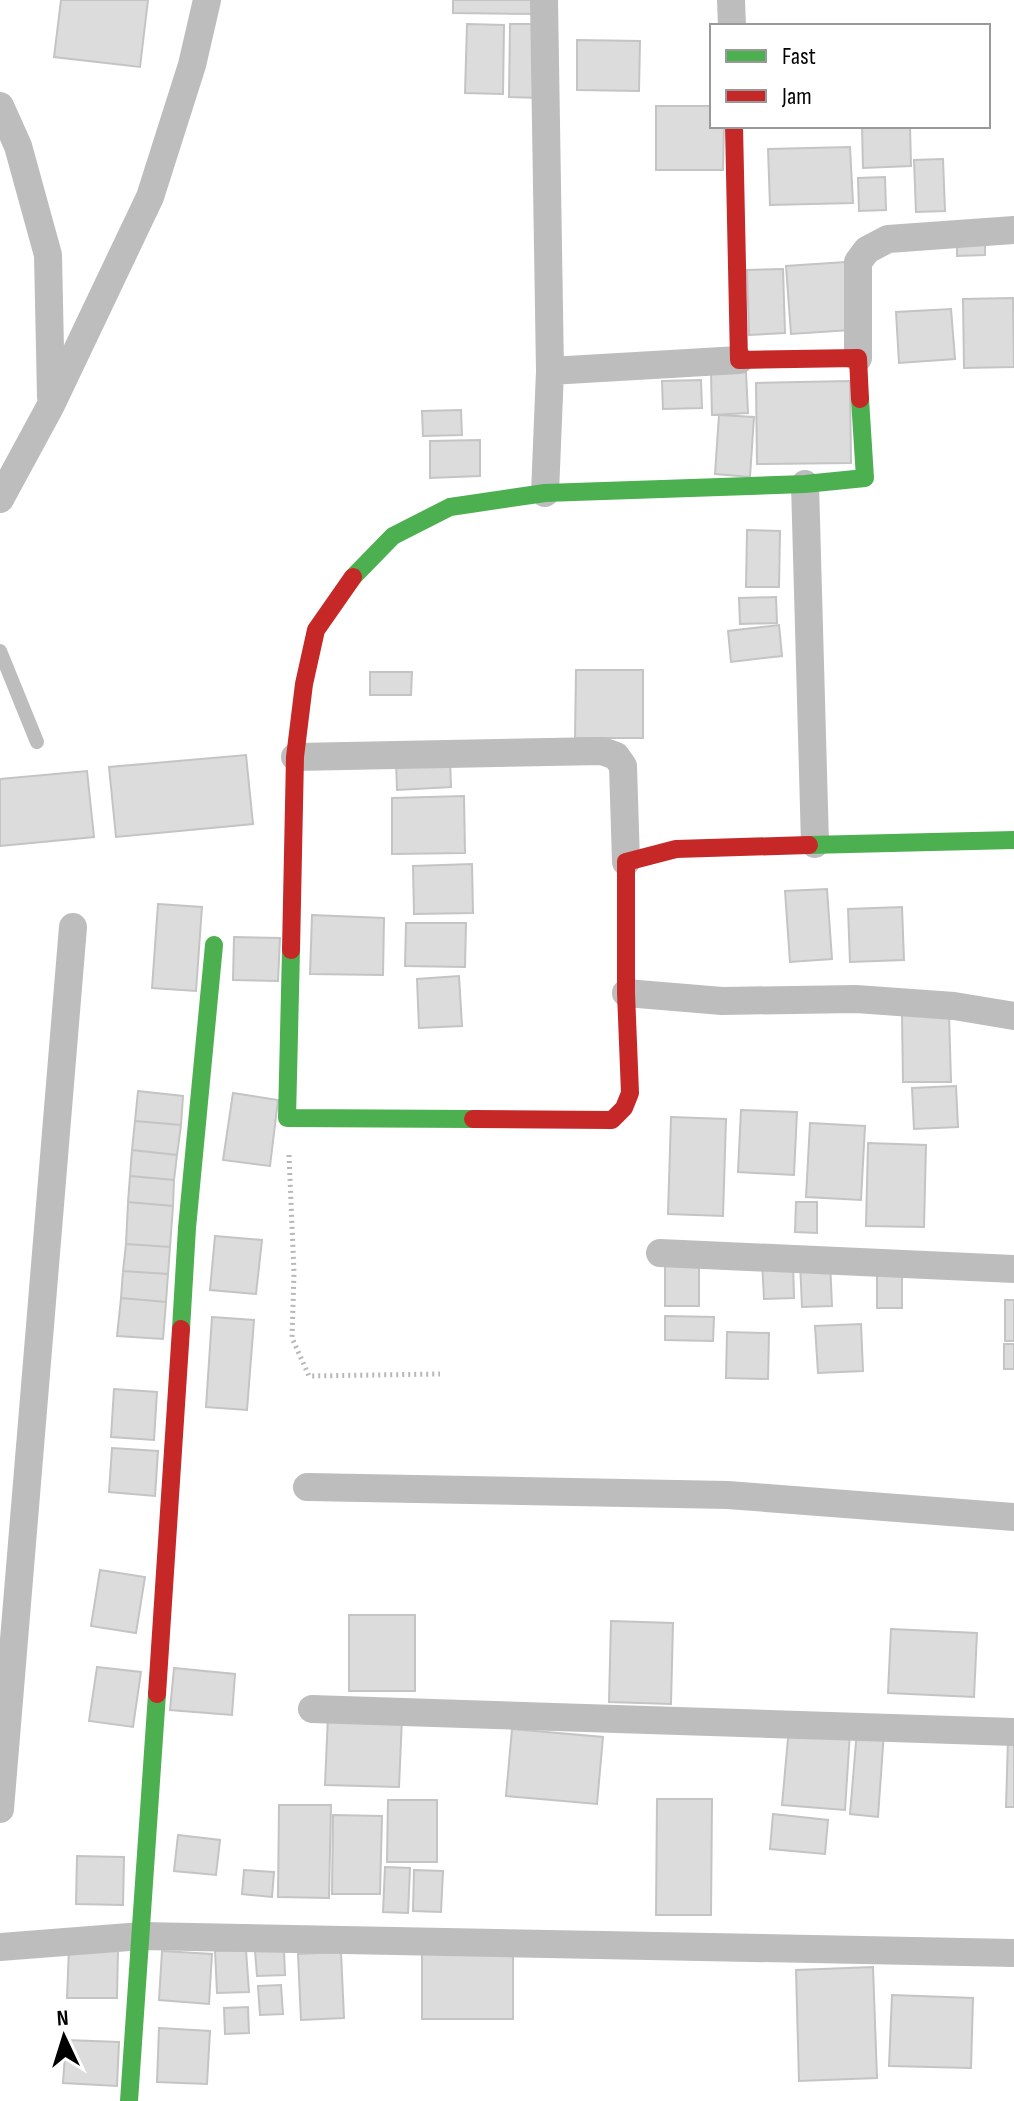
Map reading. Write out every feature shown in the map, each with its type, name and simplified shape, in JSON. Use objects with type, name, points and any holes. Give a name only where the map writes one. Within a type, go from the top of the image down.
[{"type":"street","points":[[0,499],[51,405],[150,197],[192,65],[207,0]]},
{"type":"street","points":[[544,0],[550,371],[545,493]]},
{"type":"street","points":[[731,0],[732,24]]},
{"type":"street","points":[[0,106],[18,146],[48,255],[51,405]]},
{"type":"street","points":[[734,128],[739,360]]},
{"type":"street","points":[[295,757],[602,751],[616,756],[623,766],[630,1093],[624,1108],[612,1120],[287,1118],[295,757],[304,684],[316,630],[347,583],[393,536],[450,507],[545,493],[805,484],[865,478],[858,358],[858,262],[867,250],[888,239],[1014,230]]},
{"type":"street","points":[[550,371],[739,360],[858,358]]},
{"type":"street","points":[[805,484],[815,844]]},
{"type":"street","points":[[626,862],[676,849],[1014,840]]},
{"type":"street","points":[[0,1809],[73,927]]},
{"type":"street","points":[[129,2101],[187,1228],[214,945]]},
{"type":"street","points":[[626,993],[722,1001],[856,999],[954,1006],[1014,1016]]},
{"type":"street","points":[[660,1253],[1014,1269]]},
{"type":"street","points":[[307,1487],[728,1495],[1014,1517]]},
{"type":"street","points":[[312,1709],[1014,1732]]},
{"type":"street","points":[[0,1947],[142,1936],[1014,1953]]},
{"type":"lane","points":[[0,651],[37,742]]},
{"type":"path","points":[[287,1118],[294,1272],[292,1338],[309,1376],[440,1374]]},
{"type":"building","points":[[61,0],[148,0],[140,67],[54,57]]},
{"type":"building","points":[[453,0],[538,0],[538,14],[453,13]]},
{"type":"building","points":[[467,24],[504,25],[503,94],[465,93]]},
{"type":"building","points":[[510,24],[541,24],[540,98],[509,97]]},
{"type":"building","points":[[577,40],[640,41],[639,91],[577,90]]},
{"type":"building","points":[[656,106],[710,106],[710,128],[724,128],[723,170],[656,170]]},
{"type":"building","points":[[862,128],[910,128],[911,166],[863,168]]},
{"type":"building","points":[[850,147],[853,203],[770,205],[768,149]]},
{"type":"building","points":[[943,159],[945,211],[916,212],[914,160]]},
{"type":"building","points":[[885,177],[886,210],[859,211],[858,178]]},
{"type":"building","points":[[985,234],[985,255],[957,256],[957,235]]},
{"type":"building","points":[[845,262],[850,330],[791,334],[786,266]]},
{"type":"building","points":[[783,269],[785,333],[749,335],[747,270]]},
{"type":"building","points":[[1013,298],[1014,367],[964,368],[963,299]]},
{"type":"building","points":[[951,309],[955,359],[899,363],[896,312]]},
{"type":"building","points":[[746,372],[748,413],[712,415],[711,374]]},
{"type":"building","points":[[701,380],[702,408],[663,409],[662,381]]},
{"type":"building","points":[[850,381],[851,463],[757,464],[756,383]]},
{"type":"building","points":[[461,410],[462,435],[423,436],[422,411]]},
{"type":"building","points":[[719,415],[754,417],[750,477],[715,474]]},
{"type":"building","points":[[480,440],[480,476],[430,478],[430,441]]},
{"type":"building","points":[[747,530],[780,531],[779,587],[746,587]]},
{"type":"building","points":[[776,597],[777,623],[740,624],[739,598]]},
{"type":"building","points":[[779,625],[782,656],[731,662],[728,631]]},
{"type":"building","points":[[576,670],[643,670],[643,738],[575,738]]},
{"type":"building","points":[[370,672],[412,672],[411,695],[370,695]]},
{"type":"building","points":[[246,755],[253,824],[116,837],[109,767]]},
{"type":"building","points":[[450,757],[451,787],[397,790],[396,760]]},
{"type":"building","points":[[87,771],[94,837],[0,846],[0,779]]},
{"type":"building","points":[[464,796],[465,853],[392,854],[392,798]]},
{"type":"building","points":[[472,864],[473,913],[414,914],[413,866]]},
{"type":"building","points":[[827,889],[832,959],[790,962],[785,891]]},
{"type":"building","points":[[158,904],[202,907],[196,991],[152,988]]},
{"type":"building","points":[[902,907],[904,960],[850,962],[848,909]]},
{"type":"building","points":[[312,915],[384,918],[383,975],[310,974]]},
{"type":"building","points":[[406,923],[466,923],[465,967],[405,966]]},
{"type":"building","points":[[234,937],[280,938],[278,981],[233,980]]},
{"type":"building","points":[[459,976],[462,1026],[419,1028],[417,979]]},
{"type":"building","points":[[949,1013],[951,1082],[903,1082],[902,1015]]},
{"type":"building","points":[[956,1086],[958,1127],[914,1129],[912,1088]]},
{"type":"building","points":[[138,1091],[183,1096],[181,1125],[135,1121]]},
{"type":"building","points":[[233,1093],[278,1100],[270,1166],[223,1160]]},
{"type":"building","points":[[741,1110],[797,1112],[794,1175],[738,1172]]},
{"type":"building","points":[[671,1117],[726,1119],[723,1216],[668,1214]]},
{"type":"building","points":[[135,1121],[181,1125],[177,1155],[132,1150]]},
{"type":"building","points":[[810,1123],[865,1126],[861,1200],[806,1197]]},
{"type":"building","points":[[868,1143],[926,1145],[924,1227],[866,1226]]},
{"type":"building","points":[[132,1150],[177,1155],[174,1180],[130,1176]]},
{"type":"building","points":[[130,1176],[174,1180],[173,1206],[128,1202]]},
{"type":"building","points":[[128,1202],[173,1206],[170,1247],[126,1244]]},
{"type":"building","points":[[796,1202],[817,1202],[817,1233],[795,1232]]},
{"type":"building","points":[[215,1236],[262,1240],[256,1294],[210,1290]]},
{"type":"building","points":[[126,1244],[170,1247],[168,1274],[123,1271]]},
{"type":"building","points":[[665,1257],[699,1257],[699,1306],[665,1306]]},
{"type":"building","points":[[793,1260],[794,1298],[764,1299],[762,1261]]},
{"type":"building","points":[[830,1261],[832,1306],[802,1307],[800,1262]]},
{"type":"building","points":[[877,1267],[902,1267],[902,1308],[877,1308]]},
{"type":"building","points":[[123,1271],[168,1274],[166,1302],[121,1298]]},
{"type":"building","points":[[121,1298],[166,1302],[163,1339],[117,1336]]},
{"type":"building","points":[[1005,1300],[1014,1300],[1014,1341],[1005,1341]]},
{"type":"building","points":[[665,1316],[714,1317],[713,1341],[665,1340]]},
{"type":"building","points":[[212,1317],[254,1320],[247,1410],[206,1407]]},
{"type":"building","points":[[861,1324],[863,1371],[818,1373],[815,1326]]},
{"type":"building","points":[[727,1332],[769,1333],[768,1379],[726,1378]]},
{"type":"building","points":[[1004,1344],[1014,1344],[1014,1369],[1004,1369]]},
{"type":"building","points":[[114,1389],[157,1392],[154,1440],[111,1437]]},
{"type":"building","points":[[112,1448],[158,1451],[155,1496],[109,1492]]},
{"type":"building","points":[[100,1570],[145,1577],[136,1633],[91,1626]]},
{"type":"building","points":[[349,1615],[415,1615],[415,1691],[349,1691]]},
{"type":"building","points":[[611,1621],[673,1623],[671,1704],[609,1702]]},
{"type":"building","points":[[891,1629],[977,1633],[974,1697],[888,1693]]},
{"type":"building","points":[[97,1667],[141,1672],[133,1727],[89,1721]]},
{"type":"building","points":[[174,1668],[235,1674],[232,1715],[170,1710]]},
{"type":"building","points":[[328,1715],[402,1718],[399,1787],[325,1785]]},
{"type":"building","points":[[789,1727],[850,1732],[845,1810],[782,1805]]},
{"type":"building","points":[[512,1729],[603,1737],[597,1804],[506,1796]]},
{"type":"building","points":[[857,1730],[884,1732],[878,1817],[850,1814]]},
{"type":"building","points":[[1008,1739],[1014,1740],[1014,1807],[1006,1807]]},
{"type":"building","points":[[657,1799],[712,1799],[711,1915],[656,1915]]},
{"type":"building","points":[[388,1800],[437,1800],[437,1862],[387,1862]]},
{"type":"building","points":[[279,1805],[331,1805],[329,1898],[278,1897]]},
{"type":"building","points":[[773,1814],[828,1820],[825,1854],[770,1849]]},
{"type":"building","points":[[333,1815],[382,1816],[380,1894],[332,1894]]},
{"type":"building","points":[[178,1835],[220,1840],[216,1875],[174,1871]]},
{"type":"building","points":[[77,1856],[124,1857],[123,1905],[76,1904]]},
{"type":"building","points":[[385,1867],[410,1868],[408,1913],[383,1912]]},
{"type":"building","points":[[244,1870],[274,1872],[272,1897],[242,1894]]},
{"type":"building","points":[[414,1870],[443,1871],[441,1912],[413,1911]]},
{"type":"building","points":[[422,1947],[513,1947],[513,2019],[422,2019]]},
{"type":"building","points":[[69,1948],[118,1948],[117,1998],[67,1998]]},
{"type":"building","points":[[246,1950],[249,1992],[217,1993],[215,1951]]},
{"type":"building","points":[[284,1950],[285,1975],[257,1976],[255,1951]]},
{"type":"building","points":[[162,1951],[212,1954],[209,2004],[159,2000]]},
{"type":"building","points":[[341,1952],[344,2018],[301,2020],[298,1954]]},
{"type":"building","points":[[873,1967],[877,2078],[799,2081],[796,1970]]},
{"type":"building","points":[[281,1985],[283,2014],[260,2015],[258,1986]]},
{"type":"building","points":[[892,1995],[973,1998],[971,2068],[889,2066]]},
{"type":"building","points":[[248,2007],[249,2033],[225,2034],[224,2008]]},
{"type":"building","points":[[159,2028],[210,2031],[207,2084],[157,2082]]},
{"type":"building","points":[[66,2040],[119,2042],[117,2086],[63,2083]]},
{"type":"traffic: fast","points":[[353,577],[393,536],[450,507],[545,493],[805,484],[865,478],[860,399]]},
{"type":"traffic: fast","points":[[809,845],[1014,840]]},
{"type":"traffic: fast","points":[[181,1329],[187,1228],[214,945]]},
{"type":"traffic: fast","points":[[291,950],[287,1118],[473,1119]]},
{"type":"traffic: fast","points":[[129,2101],[157,1694]]},
{"type":"traffic: jam","points":[[734,128],[739,360],[858,358],[860,399]]},
{"type":"traffic: jam","points":[[291,950],[295,757],[304,684],[316,630],[353,577]]},
{"type":"traffic: jam","points":[[473,1119],[612,1120],[624,1108],[630,1093],[626,862],[676,849],[809,845]]},
{"type":"traffic: jam","points":[[157,1694],[181,1329]]}]
